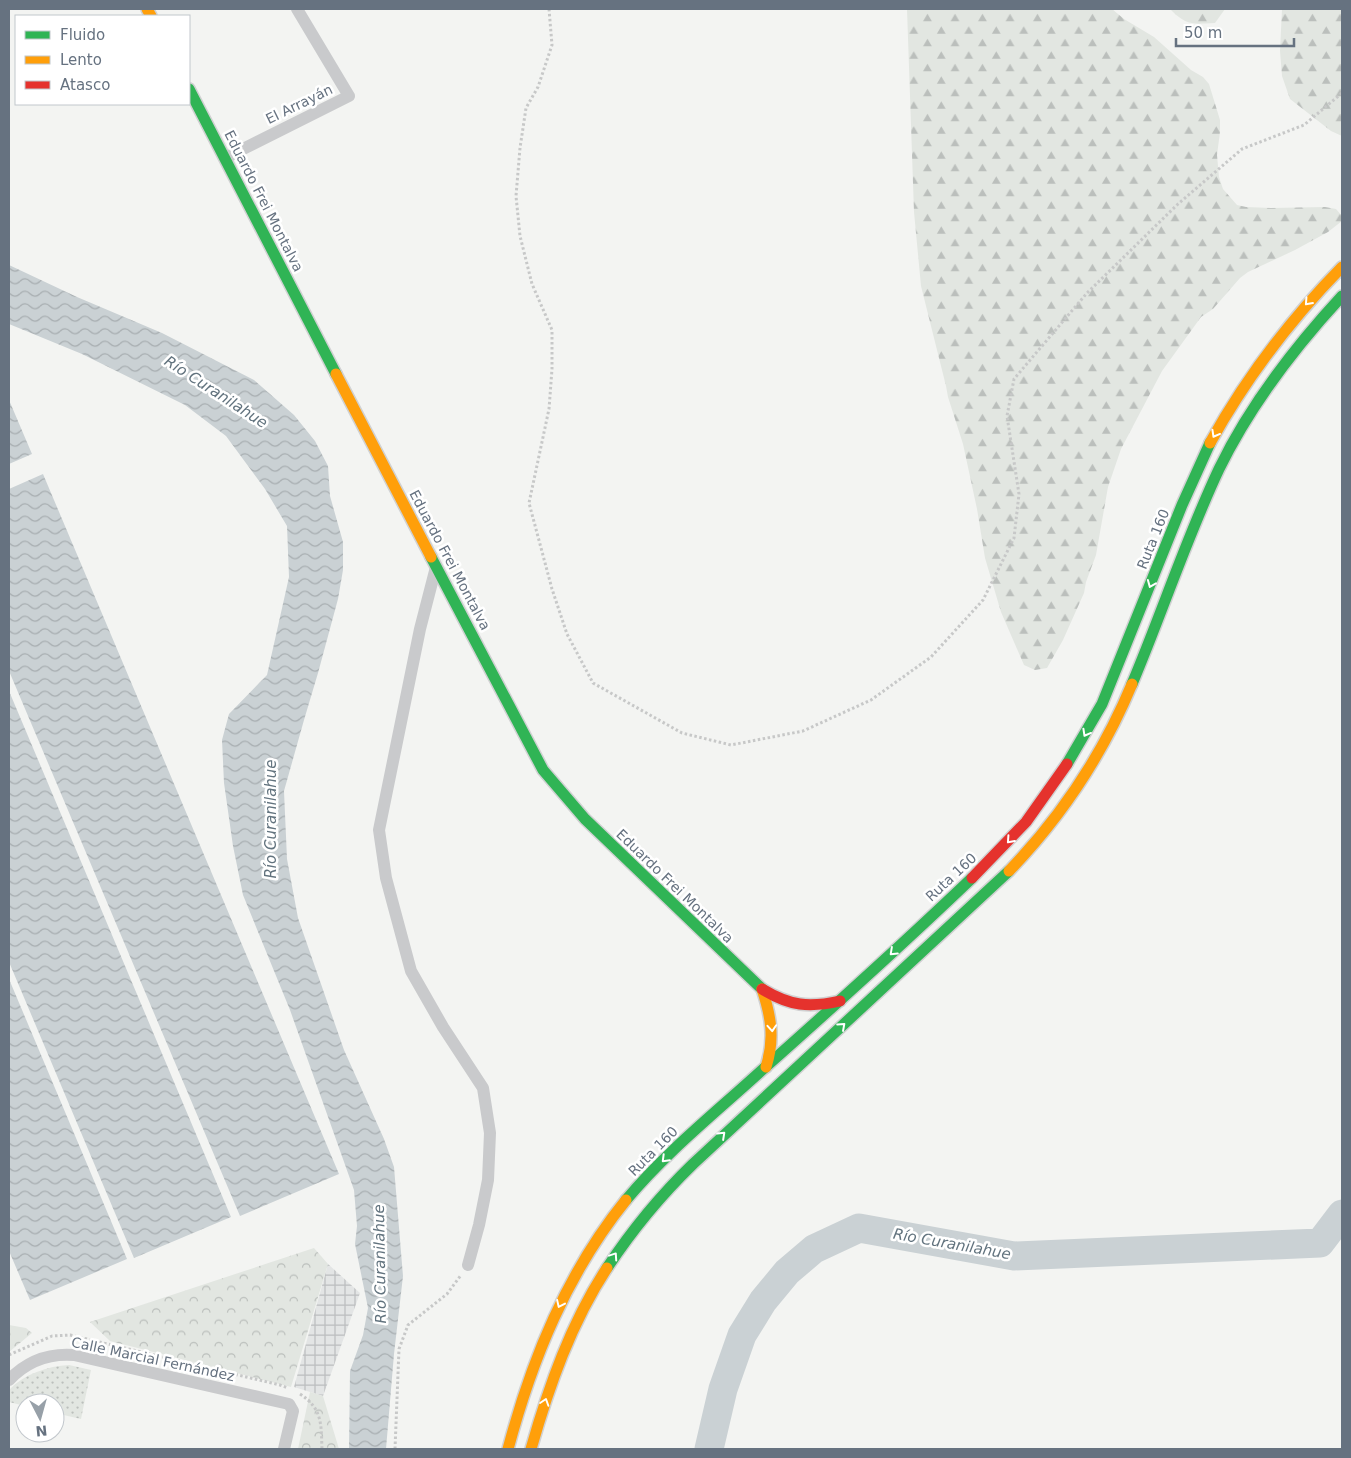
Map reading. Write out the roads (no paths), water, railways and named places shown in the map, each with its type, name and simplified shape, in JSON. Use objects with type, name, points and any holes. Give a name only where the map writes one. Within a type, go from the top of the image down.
[{"type":"main road","name":"Eduardo Frei Montalva","points":[[190,91],[543,770],[585,819],[762,989],[784,1002],[796,1005],[820,1006],[840,1001]]},
{"type":"main road","name":"Ruta 160","points":[[508,1449],[522,1400],[546,1336],[562,1301],[598,1239],[619,1210],[653,1171],[840,1001],[981,869],[1025,823],[1057,781],[1102,704],[1190,487],[1223,420],[1256,367],[1275,342],[1299,312],[1342,267]]},
{"type":"main road","points":[[531,1449],[555,1372],[581,1312],[611,1260],[642,1218],[695,1161],[1004,876],[1026,854],[1063,810],[1092,765],[1120,711],[1207,498],[1234,441],[1286,361],[1327,311],[1342,296]]},
{"type":"main road","points":[[762,989],[772,1020],[773,1031],[770,1056],[766,1067]]},
{"type":"street","name":"El Arrayán","points":[[225,158],[349,96],[298,9]]},
{"type":"street","points":[[436,567],[418,639],[379,830],[386,878],[411,972],[443,1027],[483,1088],[490,1133],[488,1180],[479,1225],[468,1264]]},
{"type":"street","name":"Calle Marcial Fernández","points":[[9,1380],[22,1368],[38,1359],[62,1354],[74,1355],[289,1404],[293,1411],[284,1449]]},
{"type":"water","points":[[9,265],[77,297],[162,333],[254,380],[294,415],[315,441],[328,466],[330,496],[343,542],[343,570],[338,599],[284,791],[287,859],[298,918],[344,1050],[384,1139],[394,1167],[403,1276],[386,1449],[349,1449],[350,1371],[363,1335],[368,1308],[355,1244],[357,1226],[354,1190],[290,1010],[243,895],[233,846],[224,783],[222,740],[229,714],[267,675],[289,577],[287,526],[265,489],[226,436],[185,405],[82,354],[9,324]]},
{"type":"water","points":[[9,400],[32,454],[9,464]]},
{"type":"water","points":[[43,474],[339,1174],[240,1216],[9,671],[9,489]]},
{"type":"water","points":[[9,691],[231,1217],[134,1258],[9,962]]},
{"type":"water","points":[[9,979],[127,1259],[30,1300],[9,1251]]},
{"type":"waterway","name":"Río Curanilahue","points":[[709,1449],[723,1389],[742,1335],[763,1301],[787,1272],[814,1249],[859,1228],[1014,1256],[1320,1243],[1342,1214]]}]
